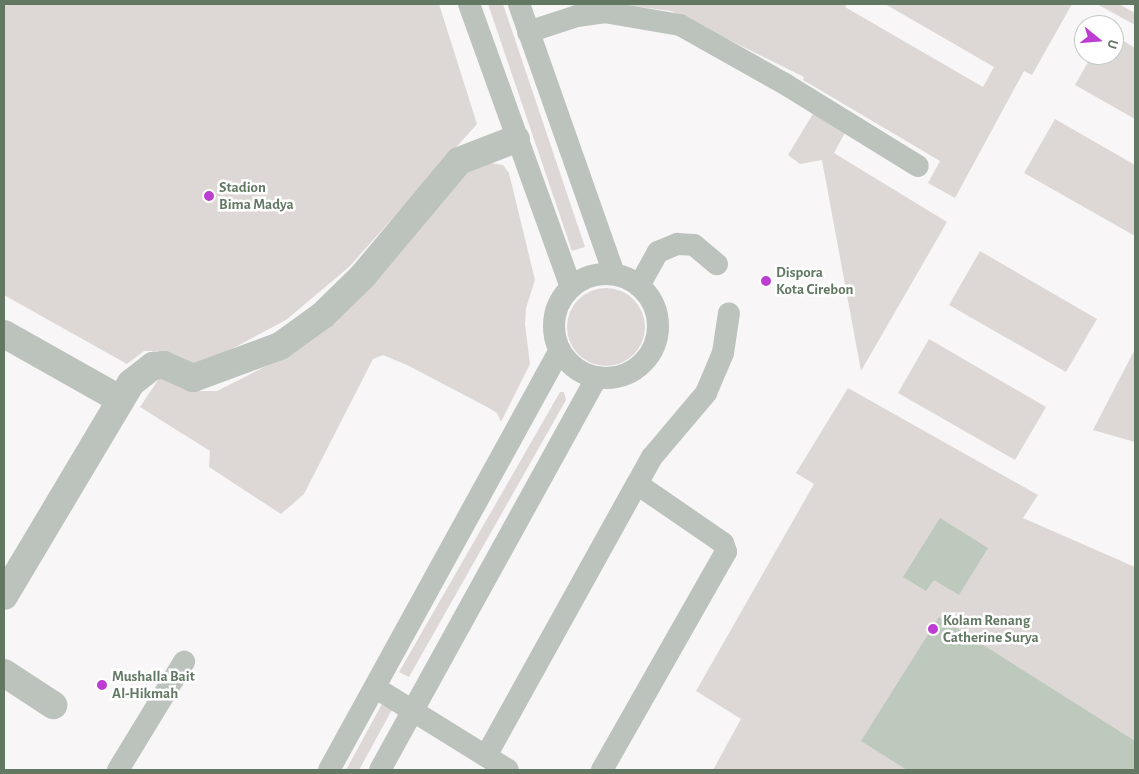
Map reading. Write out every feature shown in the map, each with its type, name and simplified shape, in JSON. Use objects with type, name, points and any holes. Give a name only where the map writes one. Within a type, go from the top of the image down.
[{"type":"street","points":[[8,579],[131,383],[153,366],[164,365],[193,378],[280,346],[323,315],[362,277],[459,161],[516,139]]},
{"type":"street","points":[[4,334],[121,400]]},
{"type":"street","points":[[4,673],[53,705]]},
{"type":"lane","points":[[470,4],[516,139],[571,287]]},
{"type":"lane","points":[[519,4],[614,274]]},
{"type":"lane","points":[[528,32],[577,16],[604,12],[680,24],[918,166]]},
{"type":"lane","points":[[639,286],[658,252],[678,244],[694,245],[717,264]]},
{"type":"lane","points":[[614,274],[639,286],[653,303],[658,318],[658,335],[652,351],[628,374],[612,378],[596,378],[568,364],[559,351],[554,334],[554,317],[560,301],[571,287],[584,278],[614,274]]},
{"type":"lane","points":[[486,756],[652,457],[706,393],[723,353],[729,314]]},
{"type":"lane","points":[[329,770],[376,688],[559,351]]},
{"type":"lane","points":[[380,770],[596,378]]},
{"type":"lane","points":[[602,770],[726,552],[723,543],[637,484]]},
{"type":"lane","points":[[118,770],[184,662]]},
{"type":"lane","points":[[376,688],[508,770]]},
{"type":"shaded area","name":"Stadion Bima Madya","points":[[4,4],[439,4],[477,124],[349,267],[286,320],[228,351],[193,363],[157,351],[144,351],[127,364],[4,295]]},
{"type":"shaded area","points":[[488,4],[503,4],[585,247],[572,251]]},
{"type":"shaded area","points":[[617,4],[847,4],[845,7],[983,87],[994,67],[885,4],[1072,4],[1032,75],[1024,71],[955,198],[928,183],[940,161],[803,80],[804,77],[671,11]]},
{"type":"shaded area","points":[[1097,4],[1119,4],[1135,13],[1135,25],[1124,19],[1124,15],[1117,15]]},
{"type":"shaded area","points":[[1124,41],[1135,48],[1135,119],[1075,85],[1086,65],[1124,65]]},
{"type":"shaded area","points":[[814,112],[846,131],[834,153],[947,222],[861,371],[822,160],[800,164],[788,155]]},
{"type":"shaded area","points":[[1055,119],[1135,165],[1135,236],[1024,173]]},
{"type":"shaded area","points":[[490,163],[503,165],[509,173],[535,280],[526,308],[525,324],[530,364],[501,422],[497,413],[489,408],[407,365],[383,355],[373,359],[304,494],[281,514],[209,467],[210,451],[140,407],[158,380],[167,378],[199,391],[217,391],[296,351],[467,172]]},
{"type":"shaded area","points":[[980,251],[1097,319],[1066,372],[949,305]]},
{"type":"shaded area","points":[[606,288],[621,291],[633,300],[642,312],[645,327],[642,342],[633,354],[621,363],[606,366],[591,363],[579,354],[570,342],[567,327],[570,312],[579,300],[591,291]]},
{"type":"shaded area","points":[[929,339],[1046,407],[1015,460],[898,393]]},
{"type":"shaded area","points":[[1135,349],[1135,442],[1093,430]]},
{"type":"shaded area","name":"Kolam Renang Catherine Surya","points":[[848,388],[1038,495],[1023,518],[1135,567],[1135,770],[713,770],[741,719],[696,691],[814,484],[796,473]]},
{"type":"shaded area","points":[[560,392],[564,392],[566,400],[409,677],[399,672]]},
{"type":"shaded area","points":[[940,518],[988,548],[959,595],[934,580],[926,591],[903,577]]},
{"type":"shaded area","points":[[939,617],[1135,741],[1135,770],[907,770],[861,741]]},
{"type":"shaded area","points":[[383,702],[393,708],[359,770],[346,770]]},
{"type":"place","name":"Stadion Bima Madya","points":[[209,196]]},
{"type":"place","name":"Dispora Kota Cirebon","points":[[766,281]]},
{"type":"place","name":"Kolam Renang Catherine Surya","points":[[933,629]]},
{"type":"place","name":"Mushalla Bait Al-Hikmah","points":[[102,685]]}]
